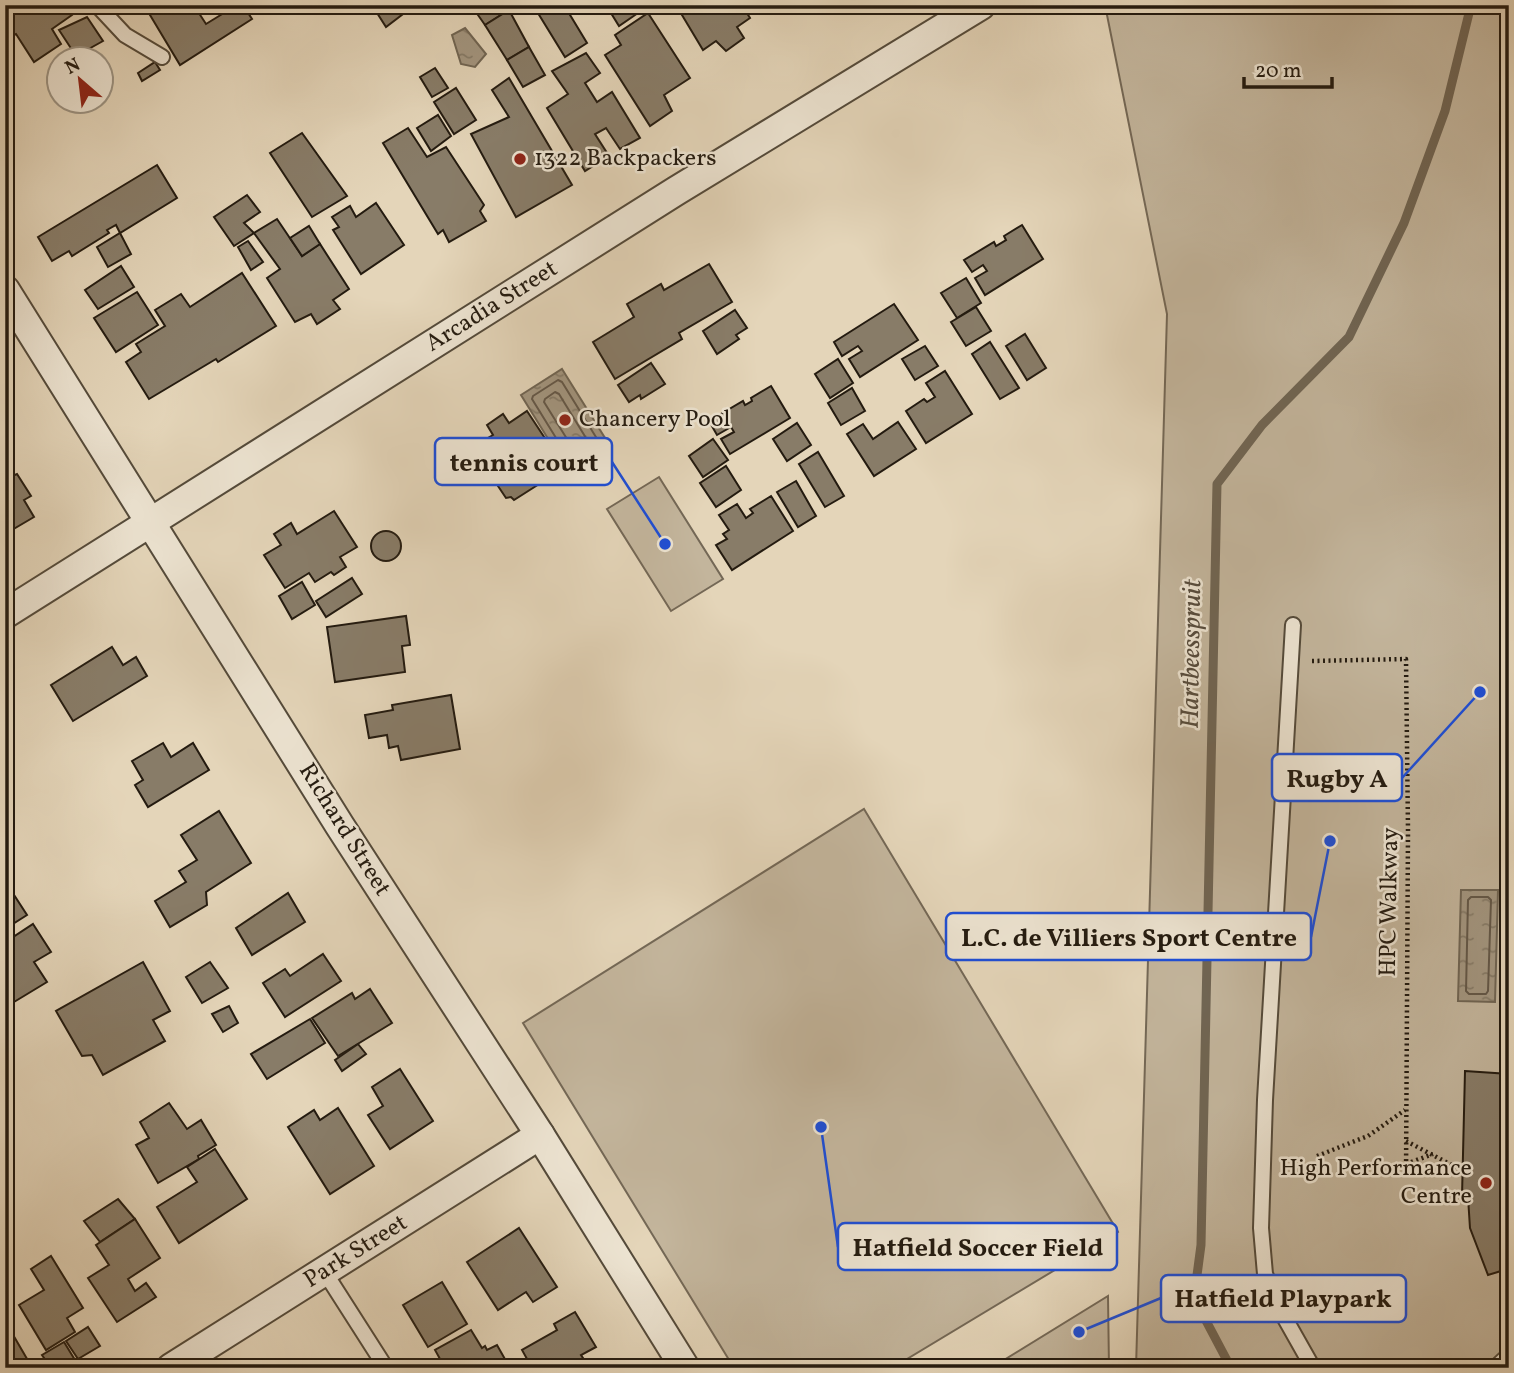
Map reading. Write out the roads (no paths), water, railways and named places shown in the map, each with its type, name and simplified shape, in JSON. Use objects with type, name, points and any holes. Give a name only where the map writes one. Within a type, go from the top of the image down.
[{"type":"street","name":"Arcadia Street","points":[[5,614],[676,191],[981,5]]},
{"type":"street","name":"Richard Street","points":[[5,290],[340,826],[540,1135],[685,1368]]},
{"type":"street","name":"Park Street","points":[[171,1368],[540,1135]]},
{"type":"lane","points":[[97,5],[125,35],[162,57]]},
{"type":"lane","points":[[1293,625],[1266,1086],[1261,1228],[1265,1274],[1278,1306],[1313,1368]]},
{"type":"lane","points":[[324,1271],[386,1368]]},
{"type":"lane","points":[[1495,1368],[1509,1355]]},
{"type":"water","points":[[465,28],[486,54],[475,67],[461,64],[452,35]]},
{"type":"water","name":"Chancery Pool","points":[[562,369],[610,446],[568,471],[521,395]]},
{"type":"water","points":[[1461,890],[1498,890],[1495,1002],[1458,1001]]},
{"type":"waterway","name":"Hartbeesspruit","points":[[1231,1368],[1194,1298],[1201,1245],[1217,484],[1262,425],[1349,337],[1404,223],[1445,111],[1471,5]]},
{"type":"place","name":"1322 Backpackers","points":[[520,159]]},
{"type":"place","name":"Chancery Pool","points":[[565,420]]},
{"type":"place","name":"tennis court","points":[[665,544]]},
{"type":"place","name":"Rugby A","points":[[1480,692]]},
{"type":"place","name":"L.C. de Villiers Sport Centre","points":[[1330,841]]},
{"type":"place","name":"Hatfield Soccer Field","points":[[821,1127]]},
{"type":"place","name":"High Performance Centre","points":[[1486,1183]]},
{"type":"place","name":"Hatfield Playpark","points":[[1079,1332]]}]
